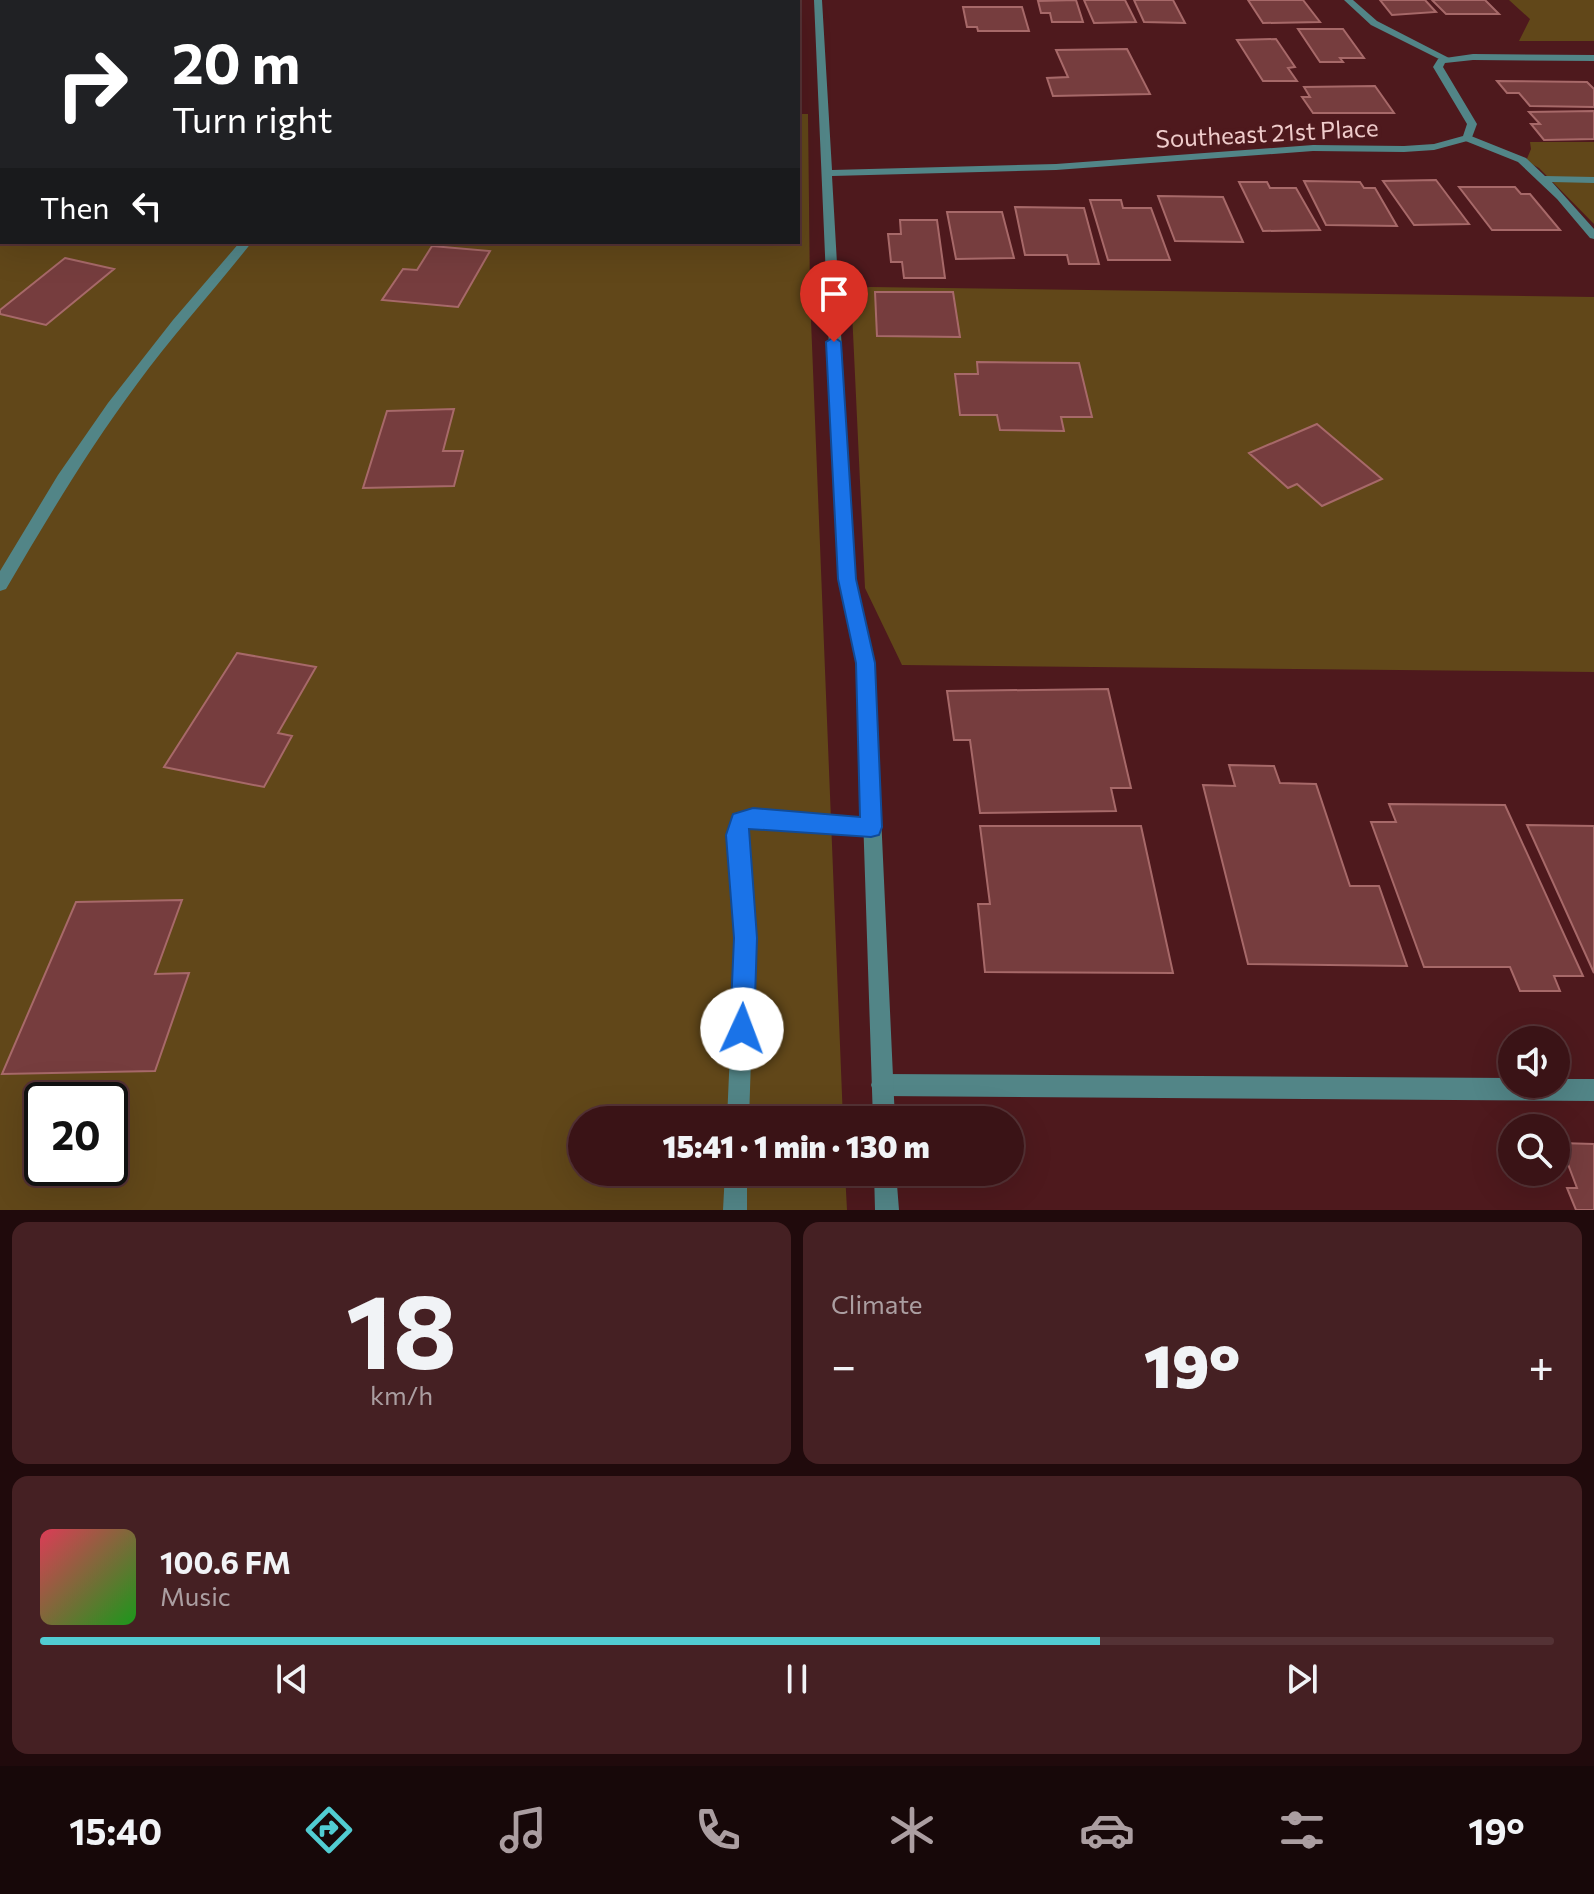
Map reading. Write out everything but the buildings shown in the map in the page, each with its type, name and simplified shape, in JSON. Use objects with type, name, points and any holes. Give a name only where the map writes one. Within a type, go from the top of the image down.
[{"type":"street","points":[[818,0],[847,579],[866,663],[883,1106]]},
{"type":"street","points":[[1348,0],[1374,23],[1446,59],[1594,58]]},
{"type":"street","points":[[1446,59],[1438,67],[1471,119],[1467,138],[1522,160],[1594,236]]},
{"type":"street","name":"Southeast 21st Place","points":[[826,173],[1056,167],[1313,148],[1404,149],[1434,147],[1467,138]]},
{"type":"street","points":[[1542,179],[1594,180]]},
{"type":"street","points":[[0,585],[72,465],[197,296],[244,244]]},
{"type":"street","points":[[739,1106],[745,938],[737,835],[740,821],[753,818],[871,827]]},
{"type":"street","points":[[882,1085],[1594,1090]]},
{"type":"street","points":[[735,1210],[736,1186]]},
{"type":"street","points":[[886,1186],[887,1210]]},
{"type":"shaded area","points":[[1509,0],[1594,0],[1594,41],[1519,41],[1530,19]]},
{"type":"shaded area","points":[[800,114],[808,114],[810,295],[842,1106],[568,1106],[568,1186],[846,1186],[847,1210],[0,1210],[0,244],[800,244]]},
{"type":"shaded area","points":[[1530,142],[1594,142],[1594,224],[1539,168],[1526,161],[1531,149]]},
{"type":"shaded area","points":[[870,287],[1594,297],[1594,672],[902,665],[865,588],[851,290]]},
{"type":"route","points":[[742,1029],[745,938],[737,835],[740,821],[753,818],[871,827],[866,663],[847,579],[834,342]]}]
